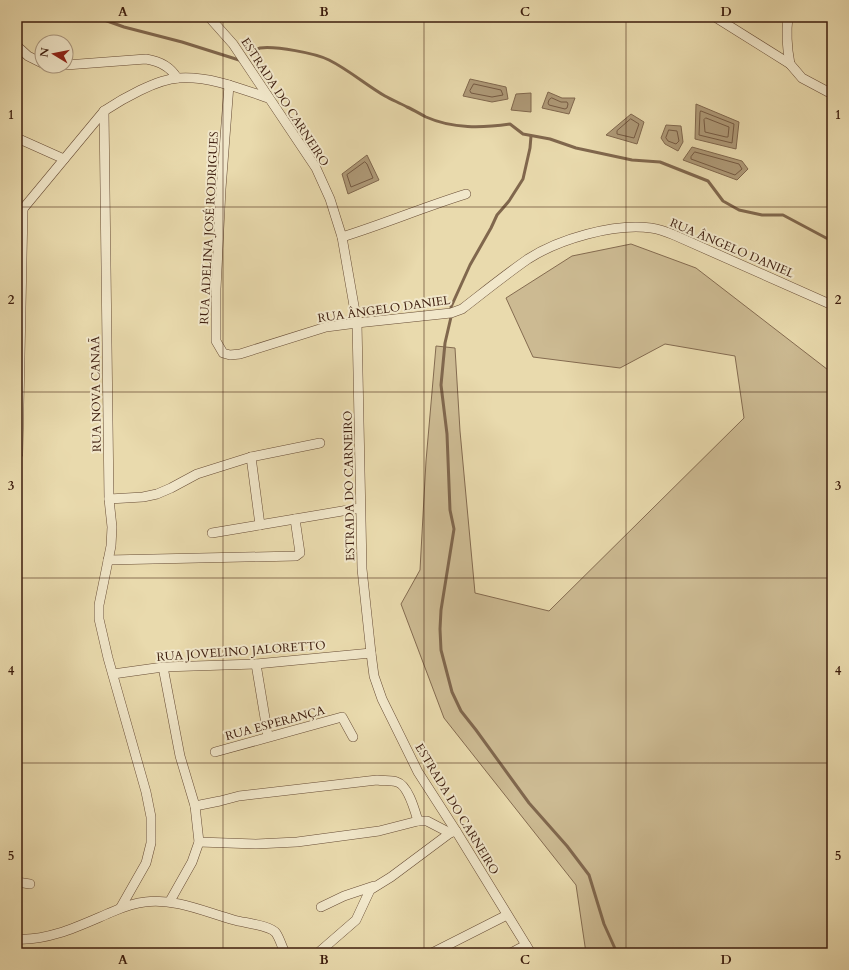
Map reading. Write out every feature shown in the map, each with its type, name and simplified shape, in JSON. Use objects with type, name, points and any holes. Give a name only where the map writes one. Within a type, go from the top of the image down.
[{"type":"street","name":"ESTRADA DO CARNEIRO","points":[[209,17],[232,44],[316,168],[330,199],[342,237],[357,322],[362,570],[374,676],[382,699],[418,772],[453,832],[529,949]]},
{"type":"street","points":[[715,17],[790,64],[802,78],[832,94]]},
{"type":"street","points":[[788,17],[786,33],[790,64]]},
{"type":"street","points":[[17,46],[28,56],[34,59]]},
{"type":"street","points":[[74,64],[146,59],[156,61],[166,66],[173,71],[177,78]]},
{"type":"street","points":[[18,454],[20,212],[104,111],[120,100],[141,90],[177,78],[192,78],[229,85],[268,98]]},
{"type":"street","name":"RUA ADELINA JOSÉ RODRIGUES","points":[[229,85],[221,189],[216,289],[216,341],[223,353],[230,355],[240,354]]},
{"type":"street","name":"RUA NOVA CANAÃ","points":[[104,111],[109,499],[112,527],[111,546],[98,612],[100,627],[146,792],[151,817],[151,842],[146,863],[121,907]]},
{"type":"street","points":[[17,138],[64,159]]},
{"type":"street","points":[[342,237],[379,225],[417,209],[466,194]]},
{"type":"street","name":"RUA ÂNGELO DANIEL","points":[[240,354],[326,327],[357,322],[451,313],[462,309],[529,259],[558,244],[602,230],[629,226],[652,228],[674,235],[832,305]]},
{"type":"street","points":[[109,499],[143,497],[157,494],[197,474],[251,457],[320,443]]},
{"type":"street","points":[[251,457],[260,525]]},
{"type":"street","points":[[212,533],[360,508]]},
{"type":"street","points":[[108,560],[296,556],[300,553],[295,519]]},
{"type":"street","name":"RUA JOVELINO JALORETTO","points":[[113,674],[163,667],[256,664],[371,653]]},
{"type":"street","points":[[256,664],[268,736]]},
{"type":"street","points":[[163,667],[180,756],[195,806],[199,842],[192,862],[170,901]]},
{"type":"street","name":"RUA ESPERANÇA","points":[[216,752],[268,736],[342,717],[353,737]]},
{"type":"street","points":[[195,806],[239,796],[378,780],[398,782],[403,787],[411,799],[418,821]]},
{"type":"street","points":[[199,842],[256,844],[297,842],[379,831],[418,821],[427,822],[453,832]]},
{"type":"street","points":[[321,907],[344,896],[377,885],[391,877],[453,832]]},
{"type":"street","points":[[17,882],[30,884]]},
{"type":"street","points":[[318,953],[356,920],[368,894],[377,885]]},
{"type":"street","points":[[17,939],[28,940],[64,931],[121,907],[145,902],[170,901],[243,923],[271,928],[277,934],[285,953]]},
{"type":"street","points":[[432,953],[507,915]]},
{"type":"street","points":[[511,953],[529,949]]},
{"type":"shaded area","points":[[631,244],[696,268],[832,373],[832,953],[586,953],[576,885],[444,718],[401,604],[420,570],[426,461],[436,346],[455,348],[460,431],[475,593],[549,611],[744,418],[735,356],[665,344],[620,368],[533,357],[506,298],[572,256]]},
{"type":"water","points":[[470,79],[506,87],[508,99],[492,102],[463,96]]},
{"type":"water","points":[[548,92],[562,98],[575,98],[569,114],[542,108]]},
{"type":"water","points":[[531,93],[531,112],[511,110],[516,94]]},
{"type":"water","points":[[696,104],[739,122],[736,149],[695,139]]},
{"type":"water","points":[[631,114],[644,122],[637,144],[606,135]]},
{"type":"water","points":[[666,125],[681,126],[683,142],[678,151],[665,144],[661,138]]},
{"type":"water","points":[[692,147],[742,161],[748,169],[737,180],[683,160]]},
{"type":"water","points":[[367,155],[379,180],[348,194],[342,174]]},
{"type":"waterway","points":[[96,17],[124,27],[182,42],[239,60]]},
{"type":"waterway","points":[[250,54],[260,48],[276,48],[323,57],[344,68],[388,97],[426,117],[447,124],[478,127],[510,124],[523,134],[550,139],[576,148],[632,160],[660,162],[708,181],[723,201],[739,210],[762,215],[783,215],[828,239],[832,239]]},
{"type":"waterway","points":[[451,307],[470,265],[497,215],[509,201],[523,179],[530,148],[531,136]]},
{"type":"waterway","points":[[451,317],[445,343],[441,385],[447,434],[450,510],[454,529],[441,610],[441,650],[452,692],[461,711],[529,803],[567,846],[589,875],[604,924],[617,953]]}]
